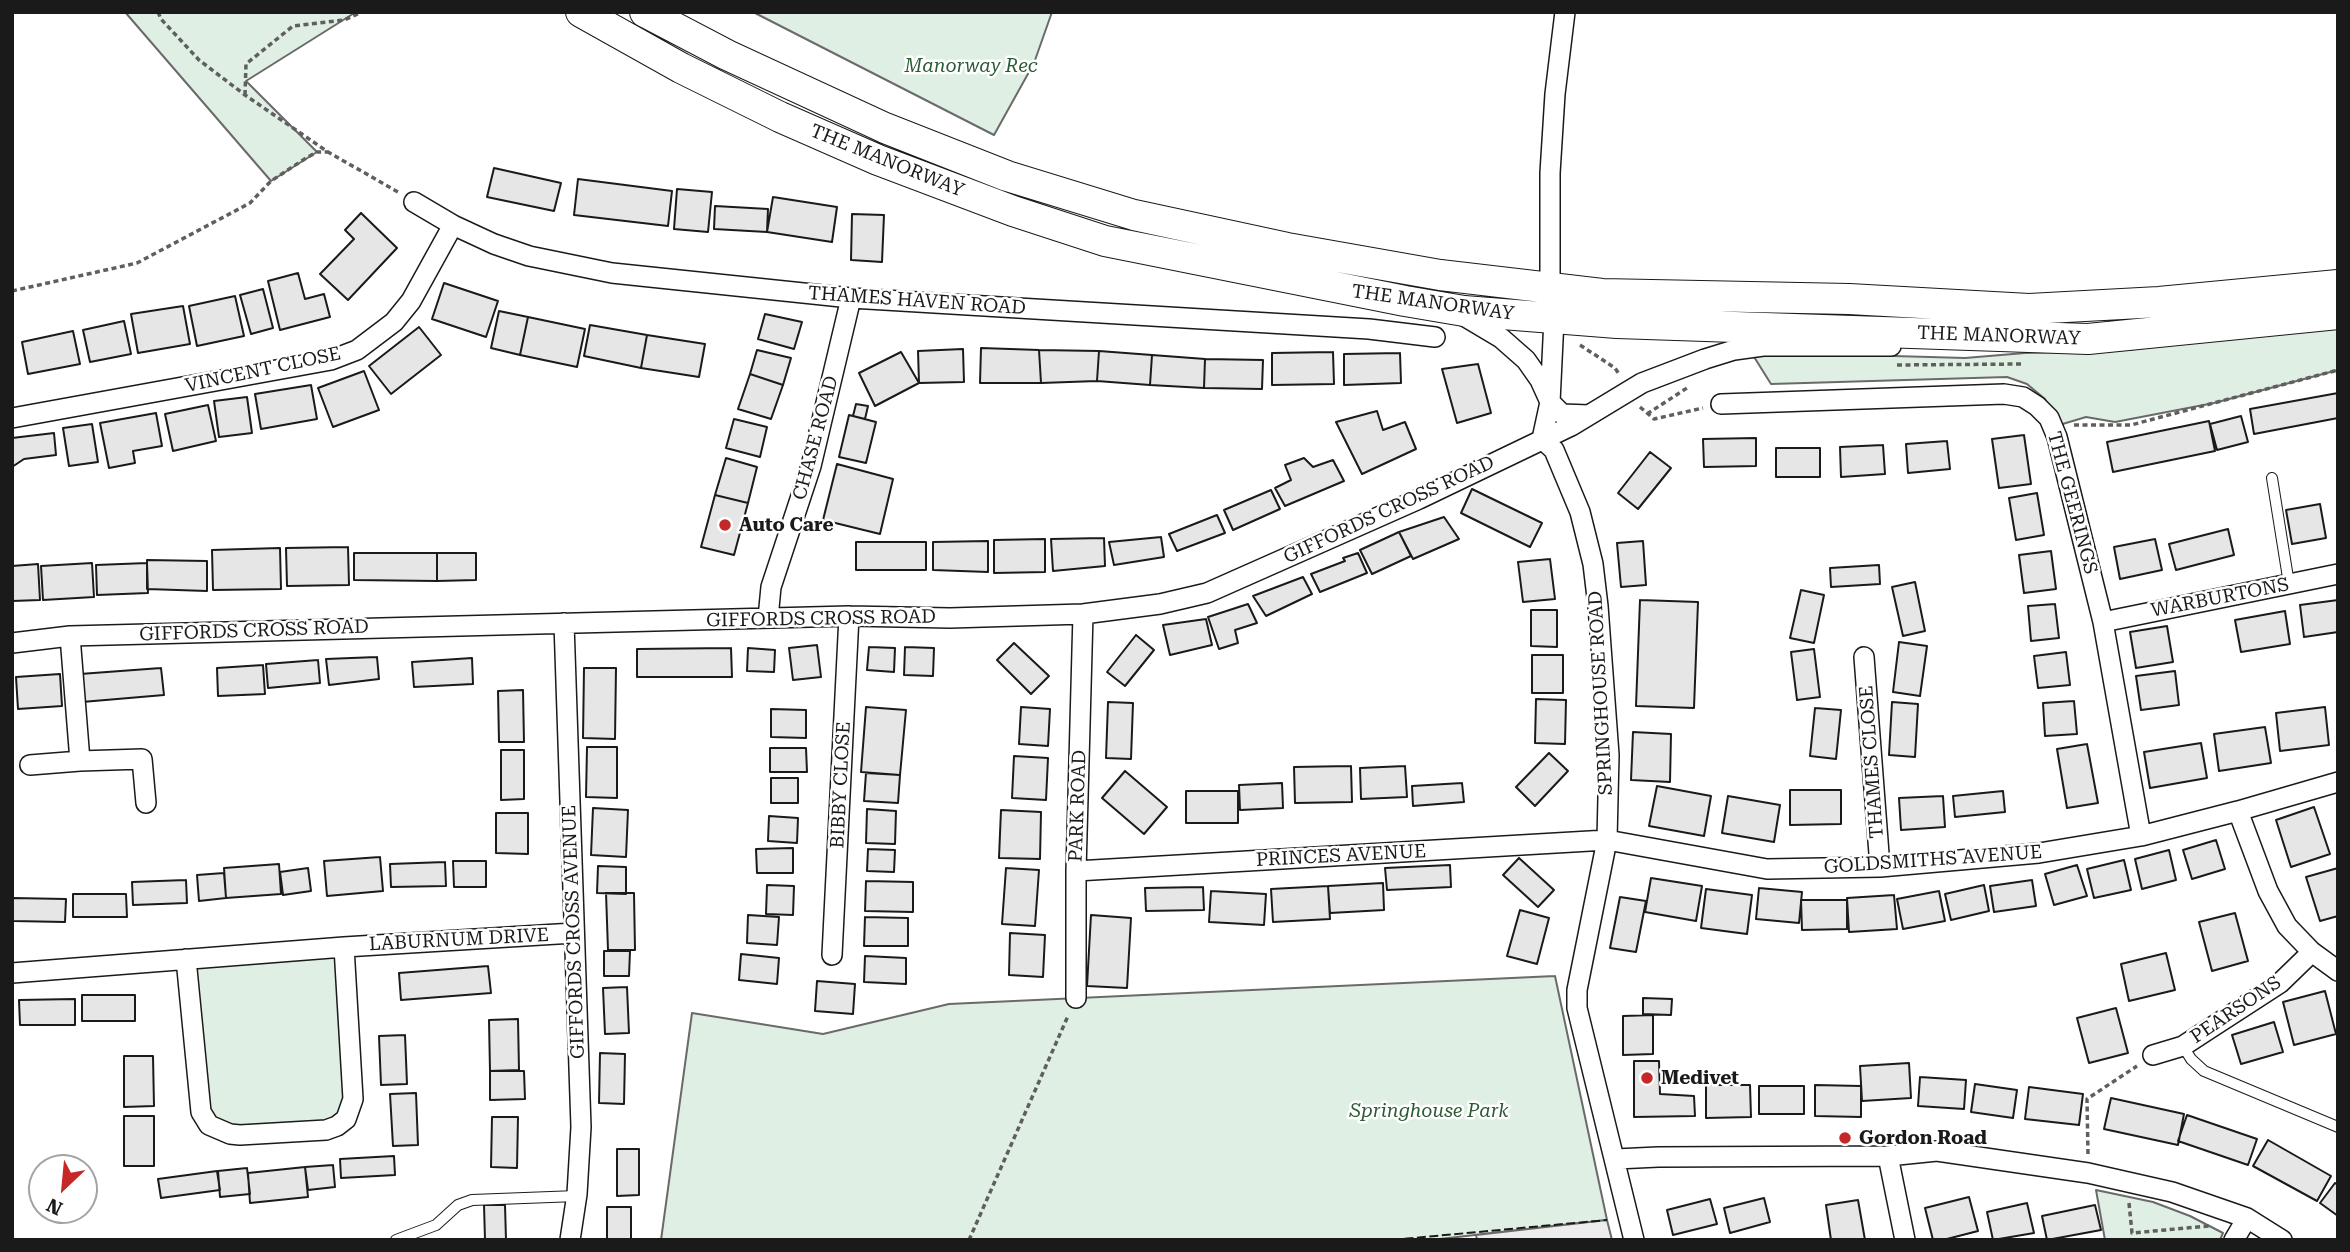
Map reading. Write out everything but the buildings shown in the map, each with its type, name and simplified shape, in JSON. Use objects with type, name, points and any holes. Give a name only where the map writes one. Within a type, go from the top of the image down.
[{"type":"main road","name":"THE MANORWAY","points":[[581,12],[681,68],[780,117],[878,160],[1013,211],[1105,241],[1293,280],[1452,309],[1554,319],[2088,339],[2338,314]]},
{"type":"main road","name":"THE MANORWAY","points":[[645,12],[727,55],[885,128],[1007,176],[1122,211],[1287,248],[1440,275],[1602,294],[1849,299],[2029,309],[2160,302],[2338,285]]},
{"type":"street","points":[[1542,439],[1550,402],[1554,319],[1550,288],[1550,173],[1555,94],[1565,12]]},
{"type":"street","name":"THAMES HAVEN ROAD","points":[[414,202],[453,225],[529,256],[612,273],[851,298],[1369,329],[1435,337]]},
{"type":"street","name":"VINCENT CLOSE","points":[[12,418],[331,360],[358,350],[394,322],[411,301],[453,225]]},
{"type":"street","name":"CHASE ROAD","points":[[768,618],[771,587],[811,466],[851,298]]},
{"type":"street","points":[[1452,309],[1501,338],[1526,360],[1540,380],[1550,402],[1562,414],[1589,415]]},
{"type":"street","name":"GIFFORDS CROSS ROAD","points":[[12,643],[70,636],[849,615],[950,618],[1083,614],[1160,604],[1207,593],[1419,499],[1589,415],[1642,383],[1734,350],[1763,346],[1867,346],[2088,339]]},
{"type":"street","name":"THE GEERINGS","points":[[1721,404],[2004,394],[2023,397],[2038,406],[2049,418],[2057,437],[2103,622],[2141,836]]},
{"type":"street","name":"SPRINGHOUSE ROAD","points":[[1542,439],[1554,450],[1580,512],[1593,564],[1598,606],[1609,755],[1606,840],[1577,990],[1577,1007],[1634,1240]]},
{"type":"street","name":"WARBURTONS","points":[[2103,622],[2338,573]]},
{"type":"street","name":"PARK ROAD","points":[[1076,998],[1076,871],[1083,614]]},
{"type":"street","name":"BIBBY CLOSE","points":[[832,955],[849,615]]},
{"type":"street","name":"GIFFORDS CROSS AVENUE","points":[[564,623],[581,1127],[577,1196],[570,1240]]},
{"type":"street","points":[[70,636],[80,761]]},
{"type":"street","name":"THAMES CLOSE","points":[[1864,657],[1880,867]]},
{"type":"street","points":[[30,765],[142,759],[146,803]]},
{"type":"street","name":"GOLDSMITHS AVENUE","points":[[1606,840],[1767,869],[1880,867],[2039,853],[2141,836],[2338,782]]},
{"type":"street","points":[[2238,811],[2268,891],[2287,926],[2312,952],[2338,971]]},
{"type":"street","name":"PRINCES AVENUE","points":[[1076,871],[1606,840]]},
{"type":"street","name":"LABURNUM DRIVE","points":[[12,973],[186,958],[574,933]]},
{"type":"street","name":"LABURNUM DRIVE","points":[[186,958],[201,1112],[209,1125],[230,1134],[240,1135],[326,1130],[346,1119],[353,1099],[344,947]]},
{"type":"street","name":"PEARSONS","points":[[2153,1055],[2183,1046],[2280,983],[2312,952]]},
{"type":"street","points":[[1616,1160],[1658,1157],[1888,1156],[1937,1151],[2088,1173],[2172,1192],[2247,1218],[2282,1240]]},
{"type":"street","points":[[1888,1156],[1905,1240]]},
{"type":"street","points":[[2235,1239],[2247,1218]]},
{"type":"lane","points":[[2272,478],[2289,584]]},
{"type":"lane","points":[[2183,1046],[2191,1059],[2204,1071],[2338,1127]]},
{"type":"lane","points":[[396,1240],[436,1225],[458,1205],[472,1200],[577,1196]]},
{"type":"path","points":[[158,12],[161,19],[199,60],[245,95],[328,152],[414,202]]},
{"type":"path","points":[[245,95],[246,64],[293,26],[344,20],[362,12]]},
{"type":"path","points":[[12,291],[137,263],[250,203],[271,181],[306,158],[317,152],[328,152]]},
{"type":"path","points":[[1595,355],[1615,368],[1624,382]]},
{"type":"path","points":[[2066,425],[2131,425],[2338,370]]},
{"type":"path","points":[[1647,414],[1654,419],[1721,404]]},
{"type":"path","points":[[968,1240],[1076,998]]},
{"type":"path","points":[[2088,1173],[2087,1099],[2153,1055]]},
{"type":"path","points":[[2128,1197],[2132,1233],[2210,1226],[2235,1239]]},
{"type":"green space","points":[[125,12],[356,12],[246,81],[317,152],[271,181]]},
{"type":"green space","name":"Manorway Rec","points":[[753,12],[1052,12],[1034,63],[994,135]]},
{"type":"green space","points":[[2338,326],[2338,370],[2214,403],[2115,422],[2086,417],[2056,426],[2045,399],[2027,384],[2007,377],[1771,384],[1751,352],[1965,358],[2127,350]]},
{"type":"green space","points":[[344,947],[353,1099],[326,1130],[209,1125],[186,959]]},
{"type":"green space","name":"Springhouse Park","points":[[1555,976],[1607,1220],[1431,1240],[661,1240],[692,1013],[823,1034],[949,1004]]},
{"type":"green space","points":[[2096,1190],[2153,1202],[2190,1216],[2223,1233],[2220,1240],[2105,1240]]},
{"type":"shaded area","points":[[1607,1220],[1612,1240],[1477,1240],[1476,1235]]},
{"type":"fence","points":[[1392,1240],[1607,1220]]},
{"type":"place","name":"Auto Care","points":[[725,525]]},
{"type":"place","name":"Medivet","points":[[1647,1078]]},
{"type":"place","name":"Gordon Road","points":[[1845,1138]]}]
